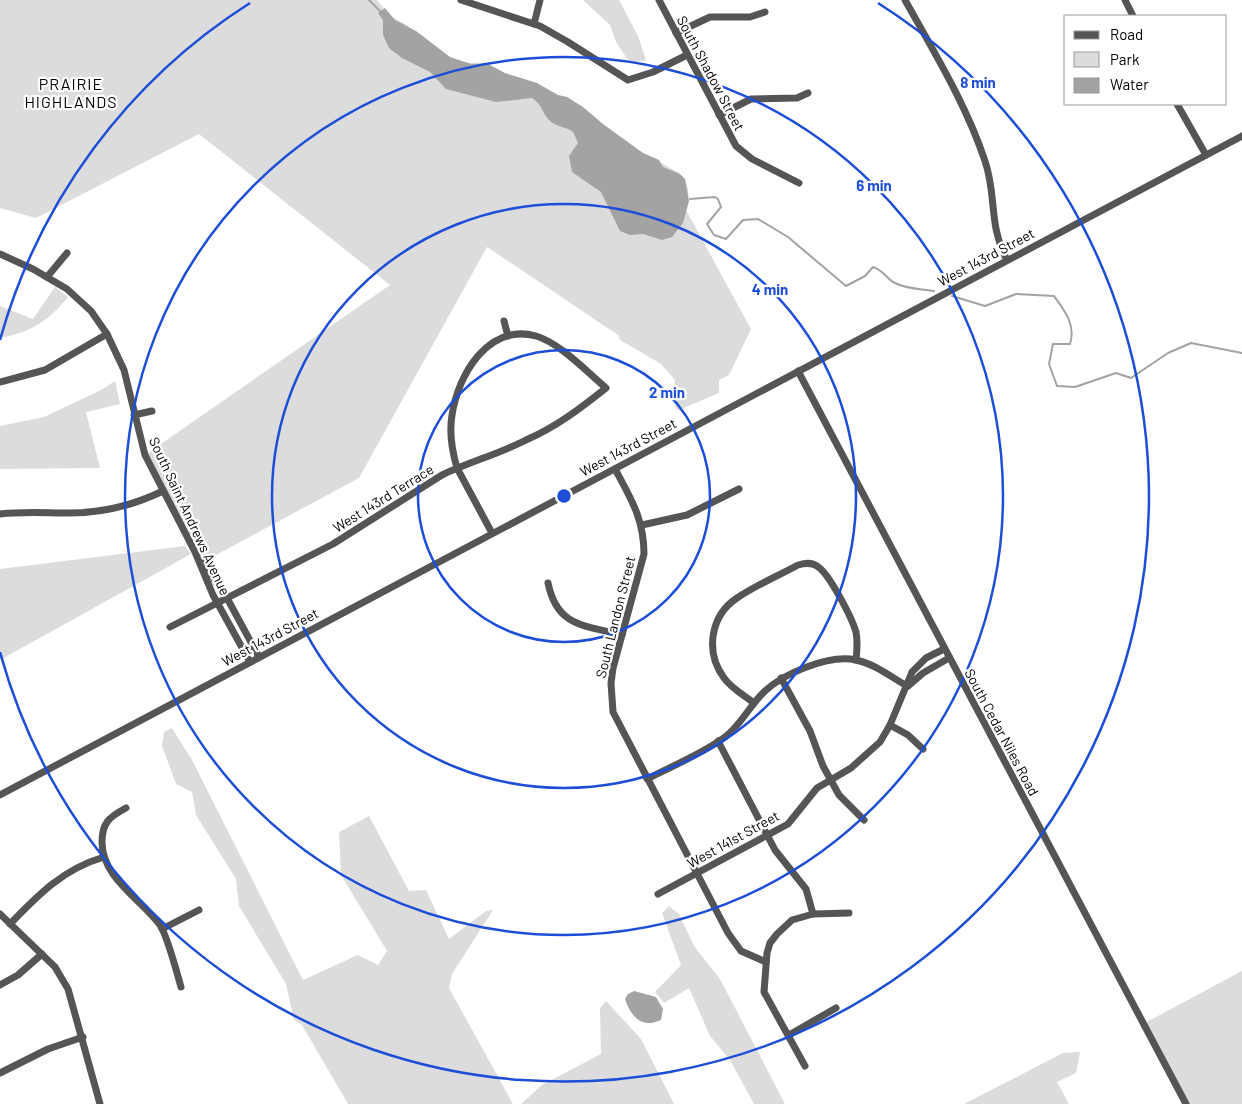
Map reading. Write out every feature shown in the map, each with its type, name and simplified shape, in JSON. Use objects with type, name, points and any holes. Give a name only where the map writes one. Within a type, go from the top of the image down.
[{"type":"street","points":[[461,0],[534,24],[564,39],[628,80],[653,72],[687,55]]},
{"type":"street","points":[[534,24],[540,0]]},
{"type":"street","name":"South Shadow Street","points":[[659,0],[719,115],[741,151],[799,183]]},
{"type":"street","points":[[906,0],[956,95],[984,159],[990,182],[994,227],[1007,260]]},
{"type":"street","points":[[1125,0],[1132,15]]},
{"type":"street","points":[[676,33],[710,17],[750,17],[765,12]]},
{"type":"street","points":[[719,115],[751,99],[796,98],[808,93]]},
{"type":"street","points":[[1178,105],[1206,155]]},
{"type":"street","name":"West 143rd Street","points":[[0,795],[1242,136]]},
{"type":"street","points":[[46,277],[67,252]]},
{"type":"street","name":"South Saint Andrews Avenue","points":[[0,254],[46,277],[79,300],[91,311],[107,334],[124,370],[145,455],[195,552],[218,604],[250,662]]},
{"type":"street","points":[[492,533],[457,468],[451,434],[452,415],[459,390],[481,351],[494,342],[508,336],[504,321]]},
{"type":"street","points":[[0,382],[45,370],[107,334]]},
{"type":"street","name":"West 143rd Terrace","points":[[170,627],[345,537],[418,489],[457,468],[540,434],[571,415],[606,388],[557,347],[543,339],[520,334],[508,336]]},
{"type":"street","name":"South Cedar Niles Road","points":[[798,371],[1186,1104]]},
{"type":"street","points":[[134,415],[152,410]]},
{"type":"street","name":"South Landon Street","points":[[615,469],[642,525],[644,554],[611,683],[613,712],[712,904],[737,947],[749,956],[766,962]]},
{"type":"street","points":[[642,525],[687,515],[740,489]]},
{"type":"street","points":[[0,514],[33,511],[71,513],[95,511],[127,506],[163,491]]},
{"type":"street","points":[[195,552],[227,598],[258,657]]},
{"type":"street","points":[[754,703],[732,686],[720,671],[713,654],[715,628],[723,611],[738,597],[798,565],[806,563],[815,564],[825,573],[856,632],[858,643],[856,660]]},
{"type":"street","points":[[548,583],[556,608],[564,617],[580,624],[622,635]]},
{"type":"street","name":"West 141st Street","points":[[658,894],[788,824],[809,795],[830,779],[851,768],[880,742],[890,725],[912,672],[920,663],[944,649]]},
{"type":"street","name":"West 141st Street","points":[[907,686],[923,673],[949,658]]},
{"type":"street","points":[[647,779],[718,741],[731,732],[754,703],[781,678],[811,666],[842,659],[856,660],[875,667],[907,686]]},
{"type":"street","points":[[781,678],[813,735],[830,779],[840,795],[864,820]]},
{"type":"street","points":[[890,725],[908,735],[923,749]]},
{"type":"street","points":[[718,741],[776,850],[802,883],[813,914]]},
{"type":"street","points":[[126,808],[109,817],[103,826],[104,857],[114,875],[162,929],[181,987]]},
{"type":"street","points":[[10,924],[42,891],[63,874],[104,857]]},
{"type":"street","points":[[162,929],[199,910]]},
{"type":"street","points":[[805,1066],[764,992],[766,962],[770,943],[776,934],[792,920],[813,914],[849,913]]},
{"type":"street","points":[[0,914],[55,967],[68,990],[83,1037],[100,1104]]},
{"type":"street","points":[[0,985],[18,975],[42,954]]},
{"type":"street","points":[[789,1035],[836,1008]]},
{"type":"street","points":[[0,1073],[48,1049],[83,1037]]},
{"type":"green space","points":[[0,0],[377,0],[390,16],[405,24],[447,60],[488,65],[679,173],[688,190],[686,210],[751,329],[729,375],[719,380],[719,393],[679,410],[676,409],[673,394],[675,380],[661,364],[620,340],[618,335],[487,247],[359,478],[203,562],[145,455],[390,285],[199,134],[36,218],[0,208]]},
{"type":"green space","points":[[583,0],[619,0],[638,36],[646,60],[630,63],[616,42],[610,25]]},
{"type":"green space","points":[[55,287],[68,297],[53,313],[30,329],[0,338],[0,306],[33,319]]},
{"type":"green space","points":[[115,381],[120,404],[86,412],[100,468],[0,469],[0,426],[44,417],[101,390]]},
{"type":"green space","points":[[185,546],[191,554],[0,660],[0,569]]},
{"type":"green space","points":[[172,728],[192,760],[303,980],[358,955],[378,965],[387,951],[341,875],[339,832],[369,816],[409,891],[426,890],[449,939],[486,911],[493,910],[452,974],[449,988],[513,1104],[348,1104],[302,1025],[294,1020],[286,984],[239,906],[236,879],[196,815],[192,792],[176,784],[162,746],[164,732]]},
{"type":"green space","points":[[669,906],[679,914],[694,946],[720,979],[785,1104],[754,1104],[730,1060],[710,1036],[689,988],[664,1003],[655,992],[681,965],[662,913]]},
{"type":"green space","points":[[1242,971],[1242,1104],[1186,1104],[1143,1024]]},
{"type":"green space","points":[[606,1001],[641,1039],[674,1104],[521,1104],[542,1085],[601,1054],[600,1008]]},
{"type":"green space","points":[[1080,1052],[1076,1073],[1057,1082],[1069,1104],[964,1104],[1063,1053]]},
{"type":"water","points":[[385,8],[395,20],[416,31],[450,57],[471,64],[486,63],[505,73],[537,83],[558,95],[567,97],[643,153],[659,160],[663,167],[680,174],[685,179],[689,201],[683,223],[672,237],[662,240],[643,234],[630,235],[620,231],[601,192],[572,172],[569,156],[578,143],[573,132],[552,122],[532,98],[496,102],[446,89],[430,72],[402,58],[389,48],[383,35],[383,20],[378,13]]},
{"type":"water","points":[[634,991],[656,997],[663,1009],[661,1020],[648,1023],[638,1020],[634,1016],[625,999],[628,994]]},
{"type":"waterway","points":[[369,0],[380,11]]},
{"type":"waterway","points":[[690,199],[715,197],[718,199],[721,207],[707,224],[714,235],[726,239],[743,220],[758,219],[788,237],[846,286],[865,276],[873,267],[899,285],[934,291]]},
{"type":"waterway","points":[[952,296],[985,306],[1016,294],[1054,296],[1068,318],[1072,331],[1070,344],[1053,344],[1049,364],[1057,386],[1075,387],[1116,373],[1131,378],[1168,353],[1191,343],[1242,353]]},
{"type":"district","name":"PRAIRIE HIGHLANDS","points":[[71,92]]}]
